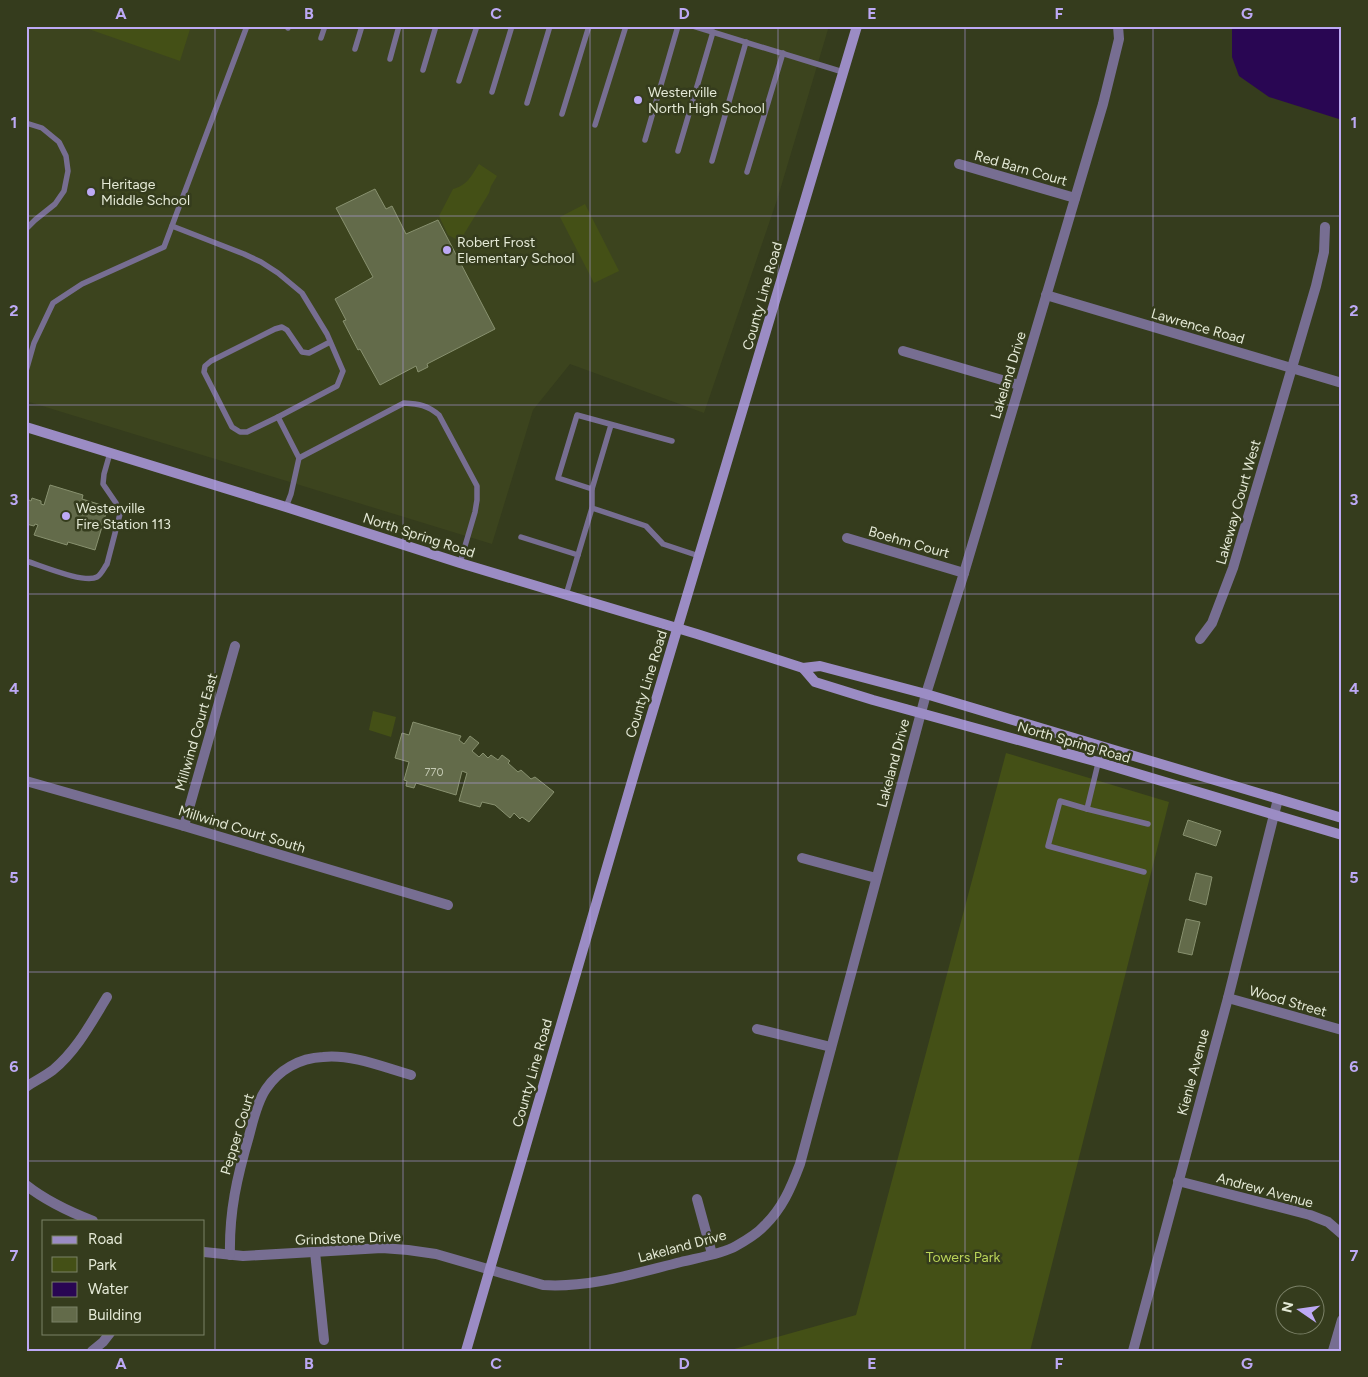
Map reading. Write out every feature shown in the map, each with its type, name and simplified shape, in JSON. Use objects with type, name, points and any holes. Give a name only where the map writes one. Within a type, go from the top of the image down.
[{"type":"main road","name":"County Line Road","points":[[466,1351],[628,793],[857,26]]},
{"type":"main road","name":"North Spring Road","points":[[26,427],[803,668],[820,666],[926,694],[1342,818]]},
{"type":"main road","name":"North Spring Road","points":[[803,668],[815,682],[873,700],[1098,762],[1342,835]]},
{"type":"street","name":"Lakeland Drive","points":[[490,1270],[543,1285],[562,1286],[605,1280],[712,1254],[735,1247],[763,1228],[777,1212],[789,1192],[800,1164],[926,694],[964,573],[1114,65],[1119,39],[1118,26]]},
{"type":"street","name":"Red Barn Court","points":[[959,164],[1075,198]]},
{"type":"street","name":"Lakeway Court West","points":[[1200,639],[1212,623],[1233,568],[1321,265],[1324,252],[1325,227]]},
{"type":"street","name":"Lawrence Road","points":[[1046,295],[1342,382]]},
{"type":"street","points":[[903,351],[1019,385]]},
{"type":"street","name":"Boehm Court","points":[[847,538],[964,573]]},
{"type":"street","name":"Millwind Court East","points":[[184,826],[235,646]]},
{"type":"street","name":"Millwind Court South","points":[[26,781],[448,905]]},
{"type":"street","name":"Kienle Avenue","points":[[1132,1351],[1228,998],[1278,799]]},
{"type":"street","points":[[802,858],[876,878]]},
{"type":"street","points":[[26,1087],[53,1070],[80,1042],[107,997]]},
{"type":"street","name":"Wood Street","points":[[1228,998],[1342,1030]]},
{"type":"street","points":[[757,1029],[831,1047]]},
{"type":"street","name":"Pepper Court","points":[[230,1255],[229,1230],[233,1198],[252,1123],[262,1095],[278,1075],[289,1066],[305,1060],[322,1057],[363,1061],[411,1075]]},
{"type":"street","name":"Andrew Avenue","points":[[1178,1181],[1310,1215],[1328,1222],[1342,1234]]},
{"type":"street","points":[[26,1185],[58,1206],[91,1220]]},
{"type":"street","points":[[697,1200],[712,1254]]},
{"type":"street","name":"Grindstone Drive","points":[[205,1252],[243,1256],[382,1248],[436,1254],[490,1270]]},
{"type":"street","points":[[316,1252],[324,1340]]},
{"type":"street","points":[[1333,1351],[1342,1320]]},
{"type":"street","points":[[92,1351],[109,1334]]},
{"type":"lane","points":[[26,371],[34,343],[53,303],[82,284],[164,247],[247,26]]},
{"type":"lane","points":[[321,38],[325,26]]},
{"type":"lane","points":[[356,49],[362,26]]},
{"type":"lane","points":[[390,60],[400,26]]},
{"type":"lane","points":[[423,70],[436,26]]},
{"type":"lane","points":[[459,81],[476,26]]},
{"type":"lane","points":[[492,92],[512,26]]},
{"type":"lane","points":[[526,103],[550,26]]},
{"type":"lane","points":[[562,114],[589,26]]},
{"type":"lane","points":[[595,125],[626,26]]},
{"type":"lane","points":[[645,140],[678,26]]},
{"type":"lane","points":[[693,26],[843,72]]},
{"type":"lane","points":[[678,151],[713,32]]},
{"type":"lane","points":[[712,161],[746,42]]},
{"type":"lane","points":[[748,172],[783,53]]},
{"type":"lane","points":[[26,123],[42,128],[59,142],[66,156],[68,171],[64,191],[60,198],[27,226]]},
{"type":"lane","points":[[172,226],[261,262],[302,293],[327,334],[343,371],[337,386],[278,417],[247,432],[240,432],[232,427],[204,372],[205,366],[211,361],[282,327],[287,330],[302,352],[309,353],[330,342]]},
{"type":"lane","points":[[299,458],[404,403],[429,407],[439,415],[477,486],[475,512],[460,563]]},
{"type":"lane","points":[[592,489],[558,478],[577,415],[672,441]]},
{"type":"lane","points":[[278,417],[299,458],[286,507]]},
{"type":"lane","points":[[566,595],[592,508],[592,489],[611,425]]},
{"type":"lane","points":[[26,560],[53,570],[88,579],[98,577],[107,564],[120,514],[116,503],[103,484],[110,453]]},
{"type":"lane","points":[[592,508],[646,526],[663,544],[699,556]]},
{"type":"lane","points":[[521,538],[578,555]]},
{"type":"lane","points":[[1087,809],[1102,747]]},
{"type":"lane","points":[[1144,872],[1048,846],[1060,801],[1148,824]]},
{"type":"shaded area","name":"Robert Frost Elementary School","points":[[26,26],[829,26],[777,200],[704,413],[570,364],[533,410],[492,544],[26,401]]},
{"type":"green space","points":[[80,26],[191,26],[180,61]]},
{"type":"green space","points":[[479,164],[497,176],[461,239],[458,240],[448,235],[439,216],[453,189],[466,182]]},
{"type":"green space","points":[[585,204],[619,271],[594,283],[560,217]]},
{"type":"green space","points":[[373,711],[396,717],[391,737],[369,730]]},
{"type":"green space","name":"Towers Park","points":[[1006,753],[1169,802],[1030,1351],[727,1351],[856,1315]]},
{"type":"water","points":[[1232,26],[1342,26],[1342,120],[1269,97],[1239,76],[1232,57]]},
{"type":"building","name":"Robert Frost Elementary School","points":[[375,189],[386,209],[392,206],[406,234],[438,220],[495,329],[427,364],[428,367],[418,372],[416,366],[380,385],[360,349],[358,350],[343,321],[346,320],[335,299],[373,277],[336,208]]},
{"type":"building","name":"Westerville Fire Station 113","points":[[50,485],[83,495],[82,499],[108,507],[95,550],[68,542],[67,545],[34,535],[38,525],[26,524],[26,508],[29,500],[31,501],[32,498],[41,501],[41,504],[44,505]]},
{"type":"building","points":[[413,722],[461,736],[459,740],[464,744],[470,736],[479,743],[472,751],[479,757],[483,753],[488,758],[491,755],[498,760],[502,755],[510,761],[508,763],[518,772],[521,770],[531,779],[535,777],[554,792],[529,822],[522,817],[520,819],[514,813],[510,818],[495,805],[482,802],[480,807],[459,801],[467,773],[462,771],[456,795],[416,783],[414,788],[406,786],[407,781],[404,780],[409,762],[395,758],[402,733],[409,735]]},
{"type":"building","points":[[1188,820],[1221,831],[1216,846],[1183,835]]},
{"type":"building","points":[[1196,873],[1212,877],[1206,905],[1189,900]]},
{"type":"building","points":[[1186,919],[1200,922],[1192,955],[1178,952]]},
{"type":"place","name":"Westerville North High School","points":[[638,100]]},
{"type":"place","name":"Heritage Middle School","points":[[91,192]]},
{"type":"place","name":"Robert Frost Elementary School","points":[[447,250]]},
{"type":"place","name":"Westerville Fire Station 113","points":[[66,516]]}]
